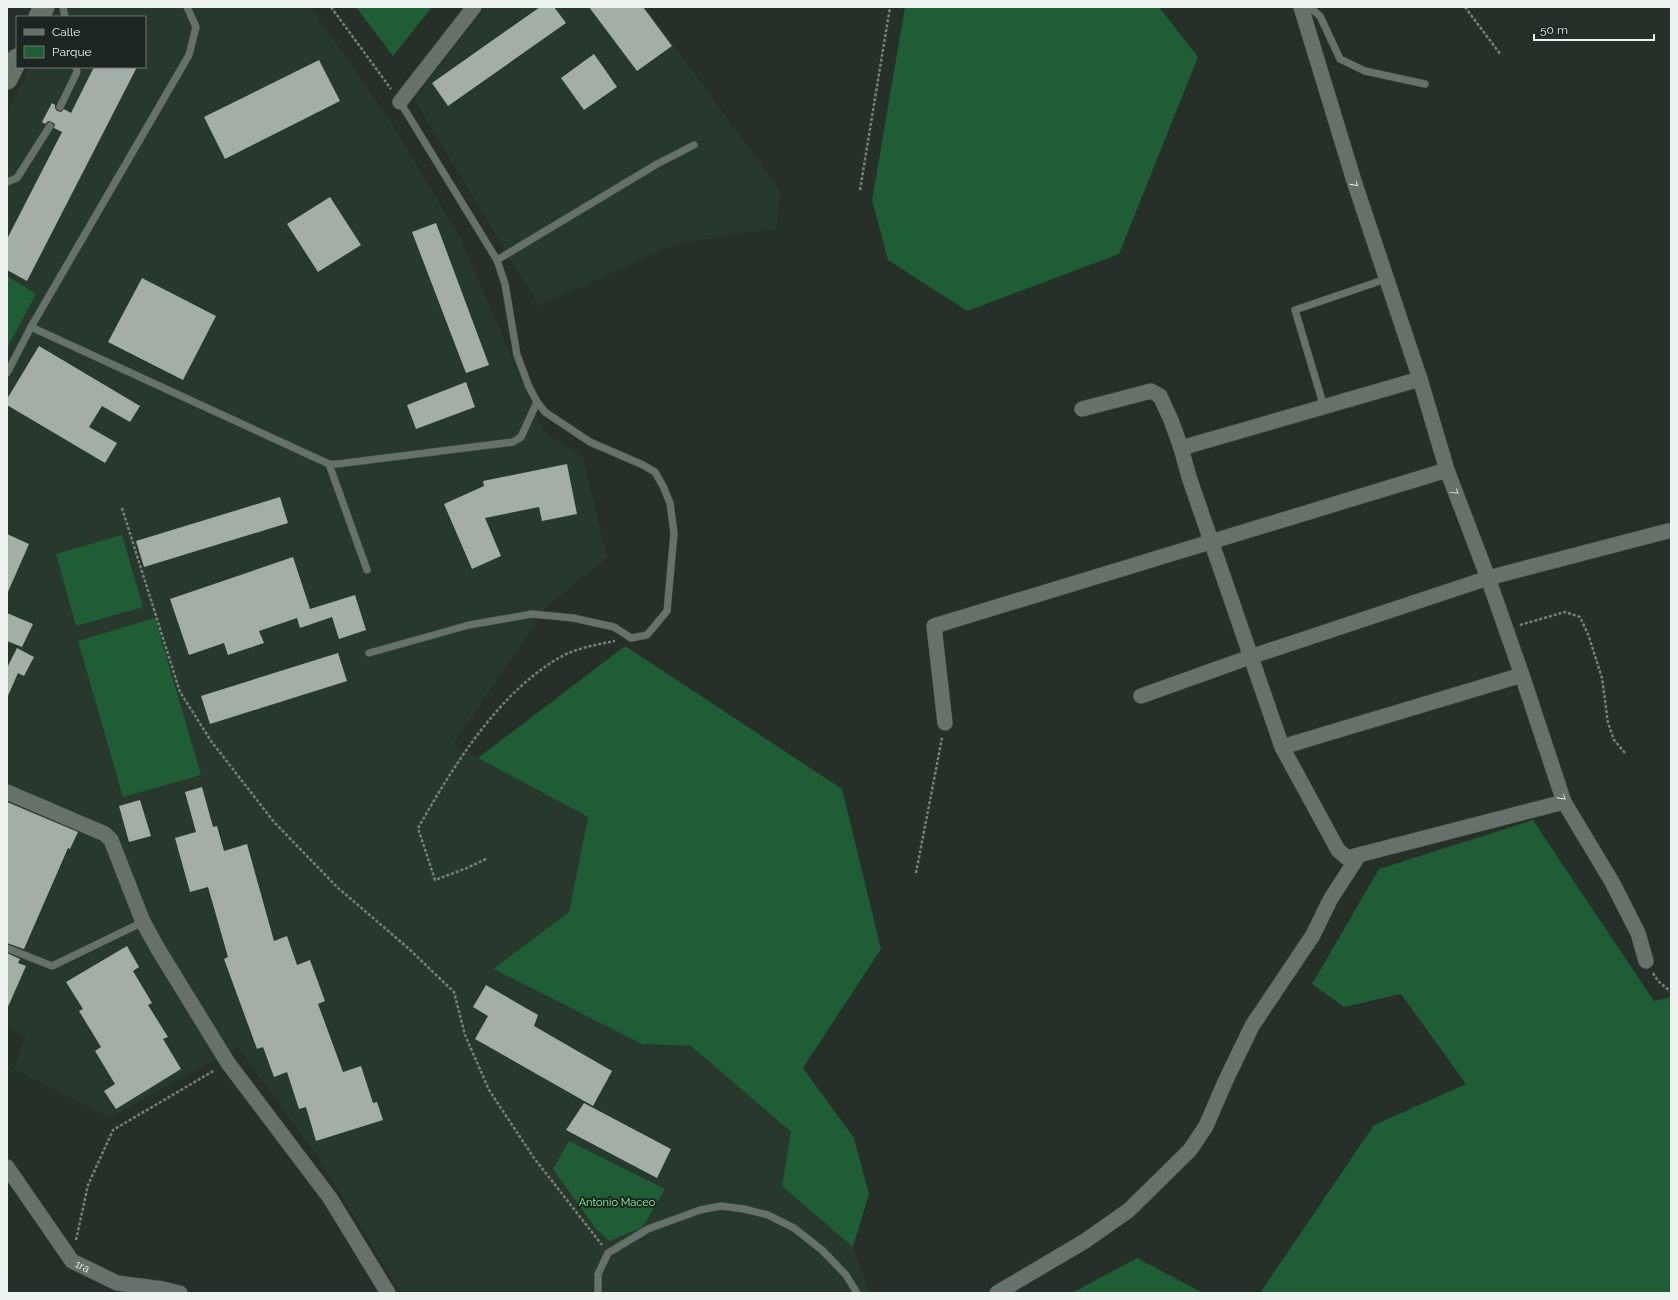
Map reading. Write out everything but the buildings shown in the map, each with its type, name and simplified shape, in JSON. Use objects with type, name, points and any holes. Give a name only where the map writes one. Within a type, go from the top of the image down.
[{"type":"main road","points":[[40,16],[44,7]]},
{"type":"main road","points":[[7,79],[16,61]]},
{"type":"street","points":[[400,102],[474,7]]},
{"type":"street","name":"7","points":[[1301,7],[1354,181],[1420,379],[1447,470],[1506,628],[1564,802],[1612,882],[1638,932],[1646,961]]},
{"type":"street","points":[[1181,448],[1420,379]]},
{"type":"street","points":[[1082,409],[1151,391],[1160,396],[1181,448],[1189,477],[1282,747],[1338,850],[1347,858],[1564,802]]},
{"type":"street","points":[[945,723],[934,626],[1447,470]]},
{"type":"street","points":[[1141,696],[1250,657],[1488,578],[1670,531]]},
{"type":"street","points":[[1282,747],[1522,675]]},
{"type":"street","points":[[7,792],[105,834],[111,840],[116,849],[143,922],[158,949],[228,1063],[330,1198],[388,1293]]},
{"type":"street","points":[[998,1293],[1085,1241],[1128,1210],[1190,1150],[1206,1126],[1252,1026],[1313,935],[1330,900],[1359,855]]},
{"type":"street","name":"1ra","points":[[7,1167],[72,1261],[117,1283],[163,1289],[180,1293]]},
{"type":"lane","points":[[7,373],[31,327],[189,55],[196,27],[187,7]]},
{"type":"lane","points":[[1310,7],[1320,16],[1340,59],[1365,71],[1425,84]]},
{"type":"lane","points":[[60,107],[77,72],[76,68]]},
{"type":"lane","points":[[369,653],[469,625],[532,614],[573,618],[614,627],[631,638],[647,635],[667,611],[674,533],[670,503],[655,472],[643,465],[590,442],[545,412],[537,402],[529,387],[517,355],[504,284],[497,260],[400,102]]},
{"type":"lane","points":[[7,182],[17,178],[50,126]]},
{"type":"lane","points":[[497,260],[657,164],[694,145]]},
{"type":"lane","points":[[1324,407],[1296,310],[1386,279]]},
{"type":"lane","points":[[31,327],[329,464],[513,442],[521,436],[537,402]]},
{"type":"lane","points":[[329,464],[367,570]]},
{"type":"lane","points":[[7,948],[52,966],[143,922]]},
{"type":"lane","points":[[598,1293],[598,1274],[608,1253],[648,1229],[700,1210],[721,1206],[744,1209],[768,1215],[794,1228],[822,1250],[846,1275],[857,1293]]},
{"type":"path","points":[[331,7],[400,102]]},
{"type":"path","points":[[860,190],[890,7]]},
{"type":"path","points":[[1465,7],[1501,55]]},
{"type":"path","points":[[122,508],[180,692],[211,741],[274,822],[337,887],[408,948],[454,992],[465,1036],[490,1090],[534,1158],[608,1253]]},
{"type":"path","points":[[1506,628],[1565,612],[1580,617],[1588,634],[1602,678],[1608,723],[1614,740],[1625,753]]},
{"type":"path","points":[[486,860],[435,880],[418,828],[448,775],[504,702],[558,658],[584,647],[631,638]]},
{"type":"path","points":[[916,873],[945,723]]},
{"type":"path","points":[[1646,961],[1658,981],[1671,992]]},
{"type":"path","points":[[72,1261],[88,1185],[113,1130],[228,1063]]},
{"type":"shaded area","points":[[59,7],[242,7],[247,9],[251,7],[311,7],[393,125],[460,238],[544,432],[583,457],[607,558],[547,606],[453,745],[588,817],[569,912],[493,969],[642,1044],[691,1046],[791,1132],[782,1186],[853,1247],[870,1293],[401,1293],[321,1162],[238,1047],[110,1118],[14,1069],[25,1037],[7,1028],[7,113],[30,68],[146,68],[146,16],[54,16]]},
{"type":"shaded area","points":[[486,7],[646,7],[781,192],[776,228],[676,244],[539,306],[414,99]]},
{"type":"green space","points":[[356,7],[432,7],[393,56]]},
{"type":"green space","points":[[905,7],[1159,7],[1198,57],[1119,254],[967,311],[888,260],[872,200]]},
{"type":"green space","points":[[7,276],[36,294],[7,348]]},
{"type":"green space","points":[[122,535],[143,607],[76,626],[56,554]]},
{"type":"green space","points":[[155,618],[201,775],[123,797],[78,641]]},
{"type":"green space","points":[[625,646],[842,789],[881,949],[803,1068],[854,1138],[869,1194],[853,1247],[782,1186],[791,1132],[691,1046],[642,1044],[493,969],[569,912],[588,817],[478,758]]},
{"type":"green space","points":[[1533,820],[1654,1001],[1671,997],[1671,1293],[1260,1293],[1374,1125],[1466,1084],[1401,994],[1344,1007],[1312,984],[1379,869]]},
{"type":"green space","name":"Antonio Maceo","points":[[569,1141],[665,1189],[642,1228],[609,1241],[597,1230],[553,1169]]},
{"type":"green space","points":[[1137,1258],[1203,1293],[1072,1293]]}]
